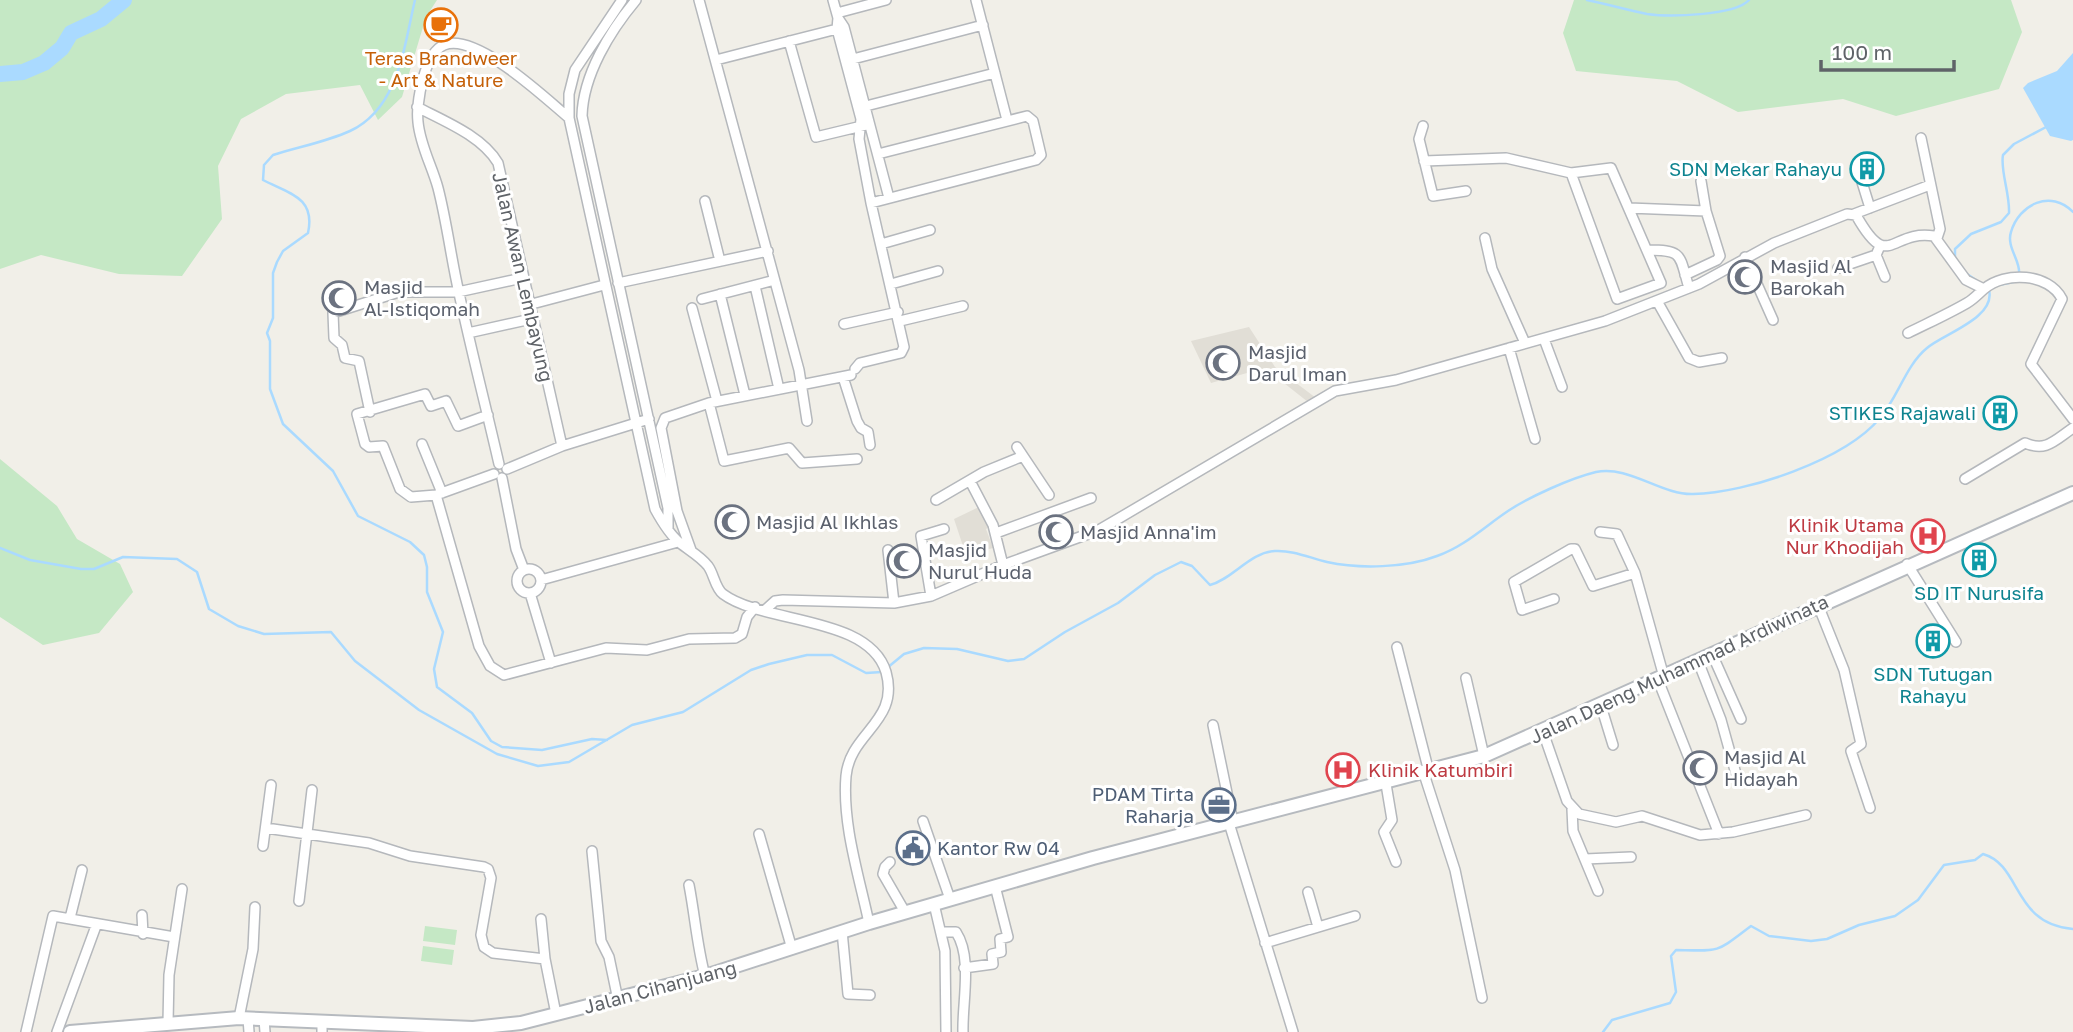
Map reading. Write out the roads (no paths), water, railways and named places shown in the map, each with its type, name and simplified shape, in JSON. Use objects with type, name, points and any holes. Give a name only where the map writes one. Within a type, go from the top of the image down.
[{"type":"main road","name":"Jalan Daeng Muhammad Ardiwinata","points":[[1231,823],[1484,756],[1544,732],[1907,564],[2073,492]]},
{"type":"main road","name":"Jalan Cihanjuang","points":[[70,1032],[148,1028],[168,1023],[243,1018],[267,1026],[448,1030],[522,1027],[556,1014],[705,976],[842,931],[995,886],[1231,823]]},
{"type":"street","points":[[622,0],[575,70],[569,94],[569,118],[655,509],[678,542],[709,567],[723,594],[841,633],[868,646],[885,671],[888,689],[885,713],[851,755],[846,775],[853,849],[869,923]]},
{"type":"street","points":[[636,0],[601,55],[582,100],[582,116],[668,508],[668,529]]},
{"type":"street","points":[[699,0],[799,370],[807,421]]},
{"type":"street","points":[[833,0],[837,29],[866,125],[878,154],[889,198]]},
{"type":"street","points":[[837,16],[886,0]]},
{"type":"street","points":[[976,0],[1007,120]]},
{"type":"street","points":[[691,550],[677,511],[661,428],[669,415],[713,402],[850,374],[860,363],[901,353],[904,347],[859,139],[866,125],[866,106],[845,27],[837,16]]},
{"type":"street","points":[[853,59],[983,25]]},
{"type":"street","points":[[716,60],[837,29]]},
{"type":"street","points":[[789,41],[816,137],[866,125]]},
{"type":"street","points":[[524,570],[516,549],[488,415],[458,292],[438,188],[418,126],[417,107],[421,83],[436,51],[444,45],[474,47],[527,82],[569,118]]},
{"type":"street","points":[[866,106],[996,74]]},
{"type":"street","name":"Jalan Awan Lembayung","points":[[417,107],[452,125],[494,156],[501,172],[531,319],[562,446]]},
{"type":"street","points":[[871,203],[1039,158],[1040,150],[1031,118],[1007,120],[878,154]]},
{"type":"street","points":[[1423,126],[1419,139],[1433,196],[1466,191]]},
{"type":"street","points":[[1921,138],[1940,229],[1937,238]]},
{"type":"street","points":[[1424,161],[1506,158],[1571,173],[1611,168],[1661,283],[1616,299],[1571,173]]},
{"type":"street","points":[[1861,179],[1870,208]]},
{"type":"street","points":[[1685,275],[1720,256],[1706,211],[1701,181]]},
{"type":"street","points":[[422,444],[439,494],[479,646],[490,666],[504,675],[606,648],[648,650],[689,639],[740,636],[747,617],[775,601],[894,603],[931,596],[1003,565],[1041,554],[1099,530],[1335,391],[1396,380],[1544,339],[1657,301],[1689,288],[1774,243],[1930,185]]},
{"type":"street","points":[[705,201],[720,261]]},
{"type":"street","points":[[1629,208],[1706,211]]},
{"type":"street","points":[[1854,214],[1878,250],[1885,277]]},
{"type":"street","points":[[881,244],[930,230]]},
{"type":"street","points":[[1838,268],[1878,250],[1928,235],[1937,238],[1966,280],[1984,289]]},
{"type":"street","points":[[1485,238],[1492,269],[1525,343]]},
{"type":"street","points":[[1648,250],[1672,250],[1677,254],[1689,288]]},
{"type":"street","points":[[528,305],[604,284],[611,277],[618,282],[768,251]]},
{"type":"street","points":[[1745,257],[1773,320]]},
{"type":"street","points":[[891,284],[938,271]]},
{"type":"street","points":[[1908,332],[1968,303],[1984,289],[2002,280],[2025,277],[2043,281],[2058,291],[2062,299],[2031,364],[2073,419]]},
{"type":"street","points":[[370,412],[359,361],[345,358],[342,345],[334,338],[333,313],[399,292],[458,292],[522,278]]},
{"type":"street","points":[[702,299],[771,281]]},
{"type":"street","points":[[755,286],[779,389]]},
{"type":"street","points":[[720,294],[746,395]]},
{"type":"street","points":[[1657,301],[1689,358],[1699,362],[1723,358]]},
{"type":"street","points":[[844,324],[963,306]]},
{"type":"street","points":[[692,307],[724,461],[789,448],[803,463],[857,459]]},
{"type":"street","points":[[468,333],[531,319]]},
{"type":"street","points":[[1544,339],[1562,387]]},
{"type":"street","points":[[1509,348],[1535,439]]},
{"type":"street","points":[[850,374],[857,421],[860,428],[868,432],[870,444]]},
{"type":"street","points":[[488,415],[458,426],[446,401],[431,406],[425,394],[357,414],[365,444],[369,447],[383,446],[396,482],[411,497],[439,494],[562,446],[649,419]]},
{"type":"street","points":[[1965,479],[2025,443],[2036,449],[2042,448],[2073,428]]},
{"type":"street","points":[[936,500],[1020,451],[1049,495]]},
{"type":"street","points":[[970,481],[996,533],[995,539],[1003,565]]},
{"type":"street","points":[[996,533],[1091,498]]},
{"type":"street","points":[[931,596],[921,536],[944,529]]},
{"type":"street","points":[[1600,532],[1617,534],[1635,573],[1661,678],[1719,834]]},
{"type":"street","points":[[541,580],[678,542]]},
{"type":"street","points":[[1553,598],[1522,610],[1514,582],[1571,548],[1575,549],[1593,586],[1635,573]]},
{"type":"street","points":[[888,550],[894,603]]},
{"type":"street","points":[[1907,564],[1956,642]]},
{"type":"street","points":[[541,580],[535,570],[524,570],[517,578],[517,586],[530,593],[551,663]]},
{"type":"street","points":[[530,593],[537,590],[541,580]]},
{"type":"street","points":[[1818,605],[1844,670],[1861,744],[1851,751],[1870,808]]},
{"type":"street","points":[[1397,647],[1426,773],[1455,870],[1482,998]]},
{"type":"street","points":[[1712,654],[1741,719]]},
{"type":"street","points":[[1698,661],[1721,720],[1736,774]]},
{"type":"street","points":[[1466,678],[1484,756]]},
{"type":"street","points":[[1601,706],[1613,745]]},
{"type":"street","points":[[1213,725],[1231,823],[1293,1032]]},
{"type":"street","points":[[1544,732],[1572,809],[1573,831],[1598,891]]},
{"type":"street","points":[[1386,784],[1392,820],[1384,832],[1396,862]]},
{"type":"street","points":[[263,846],[271,785]]},
{"type":"street","points":[[299,901],[312,790]]},
{"type":"street","points":[[1572,809],[1588,816],[1616,822],[1642,816],[1700,835],[1719,834],[1806,816]]},
{"type":"street","points":[[923,821],[950,899]]},
{"type":"street","points":[[266,828],[369,843],[410,856],[488,869],[491,878],[481,935],[484,947],[493,953],[545,959]]},
{"type":"street","points":[[759,834],[792,949]]},
{"type":"street","points":[[592,851],[601,941],[610,957],[618,1000]]},
{"type":"street","points":[[1585,859],[1631,857]]},
{"type":"street","points":[[890,862],[883,874],[905,912]]},
{"type":"street","points":[[70,918],[82,870]]},
{"type":"street","points":[[689,884],[696,919],[695,936],[705,976]]},
{"type":"street","points":[[964,968],[993,964],[992,954],[1001,952],[1000,939],[1008,937],[995,886]]},
{"type":"street","points":[[168,1023],[174,937],[182,889]]},
{"type":"street","points":[[1308,892],[1318,927]]},
{"type":"street","points":[[934,904],[945,951],[946,1032]]},
{"type":"street","points":[[249,1032],[243,1018],[253,949],[255,907]]},
{"type":"street","points":[[26,1032],[51,918],[58,914],[96,926],[174,937]]},
{"type":"street","points":[[142,915],[142,934]]},
{"type":"street","points":[[1265,943],[1355,916]]},
{"type":"street","points":[[541,919],[545,959],[556,1014]]},
{"type":"street","points":[[57,1032],[96,926]]},
{"type":"street","points":[[842,931],[848,995],[870,995]]},
{"type":"street","points":[[941,932],[958,933],[964,968],[963,1032]]},
{"type":"water","points":[[2073,53],[2071,141],[2050,136],[2023,88],[2028,83],[2057,71]]},
{"type":"waterway","points":[[0,74],[23,72],[44,63],[62,48],[71,33],[101,19],[124,0]]},
{"type":"waterway","points":[[415,0],[397,74],[379,107],[366,121],[350,131],[273,155],[264,165],[263,180],[298,198],[308,211],[309,221],[308,233],[283,251],[273,273],[273,318],[267,333],[270,341],[270,389],[283,424],[333,471],[358,516],[410,542],[424,555],[427,592],[443,632],[434,669],[437,687],[472,713],[491,741],[502,747],[542,750],[592,739],[607,740]]},
{"type":"waterway","points":[[1587,0],[1647,14],[1670,15],[1716,12],[1749,0]]},
{"type":"waterway","points":[[1955,258],[1955,249],[1971,234],[2001,222],[2009,213],[2003,155],[2014,144],[2048,126]]},
{"type":"waterway","points":[[2019,274],[2010,238],[2015,222],[2021,214],[2028,207],[2046,201],[2055,201],[2073,212]]},
{"type":"waterway","points":[[1964,272],[1976,280]]},
{"type":"waterway","points":[[1999,285],[2013,282]]},
{"type":"waterway","points":[[887,668],[904,654],[924,648],[957,649],[1008,661],[1024,659],[1065,632],[1118,603],[1155,575],[1181,562],[1192,566],[1210,585],[1258,556],[1275,551],[1353,566],[1382,566],[1425,560],[1465,542],[1527,500],[1563,483],[1596,472],[1621,473],[1669,490],[1693,494],[1740,488],[1767,481],[1820,460],[1864,433],[1886,410],[1920,355],[1985,309],[1989,290]]},
{"type":"waterway","points":[[0,548],[30,560],[81,569],[94,569],[123,557],[177,559],[197,572],[209,609],[238,626],[264,634],[331,632],[355,661],[419,710],[497,754],[538,766],[569,762],[632,725],[683,712],[751,670],[769,664],[807,655],[832,655],[866,673],[882,672]]},
{"type":"waterway","points":[[1603,1032],[1612,1020],[1670,1003],[1676,992],[1671,956],[1676,950],[1710,950],[1724,946],[1751,926],[1769,936],[1811,941],[1827,939],[1859,925],[1895,916],[1918,900],[1944,865],[1975,860],[1983,854],[1996,860],[2005,870],[2028,906],[2039,917],[2053,925],[2073,929]]},
{"type":"place","name":"Teras Brandweer - Art & Nature","points":[[441,25]]},
{"type":"place","name":"SDN Mekar Rahayu","points":[[1867,169]]},
{"type":"place","name":"Masjid Al Barokah","points":[[1745,277]]},
{"type":"place","name":"Masjid Al-Istiqomah","points":[[339,298]]},
{"type":"place","name":"Masjid Darul Iman","points":[[1223,363]]},
{"type":"place","name":"STIKES Rajawali","points":[[2000,413]]},
{"type":"place","name":"Masjid Al Ikhlas","points":[[732,522]]},
{"type":"place","name":"Masjid Anna'im","points":[[1056,532]]},
{"type":"place","name":"Klinik Utama Nur Khodijah","points":[[1928,536]]},
{"type":"place","name":"SD IT Nurusifa","points":[[1979,560]]},
{"type":"place","name":"Masjid Nurul Huda","points":[[904,561]]},
{"type":"place","name":"SDN Tutugan Rahayu","points":[[1933,641]]},
{"type":"place","name":"Masjid Al Hidayah","points":[[1700,768]]},
{"type":"place","name":"Klinik Katumbiri","points":[[1343,770]]},
{"type":"place","name":"PDAM Tirta Raharja","points":[[1219,805]]},
{"type":"place","name":"Kantor Rw 04","points":[[913,848]]}]
